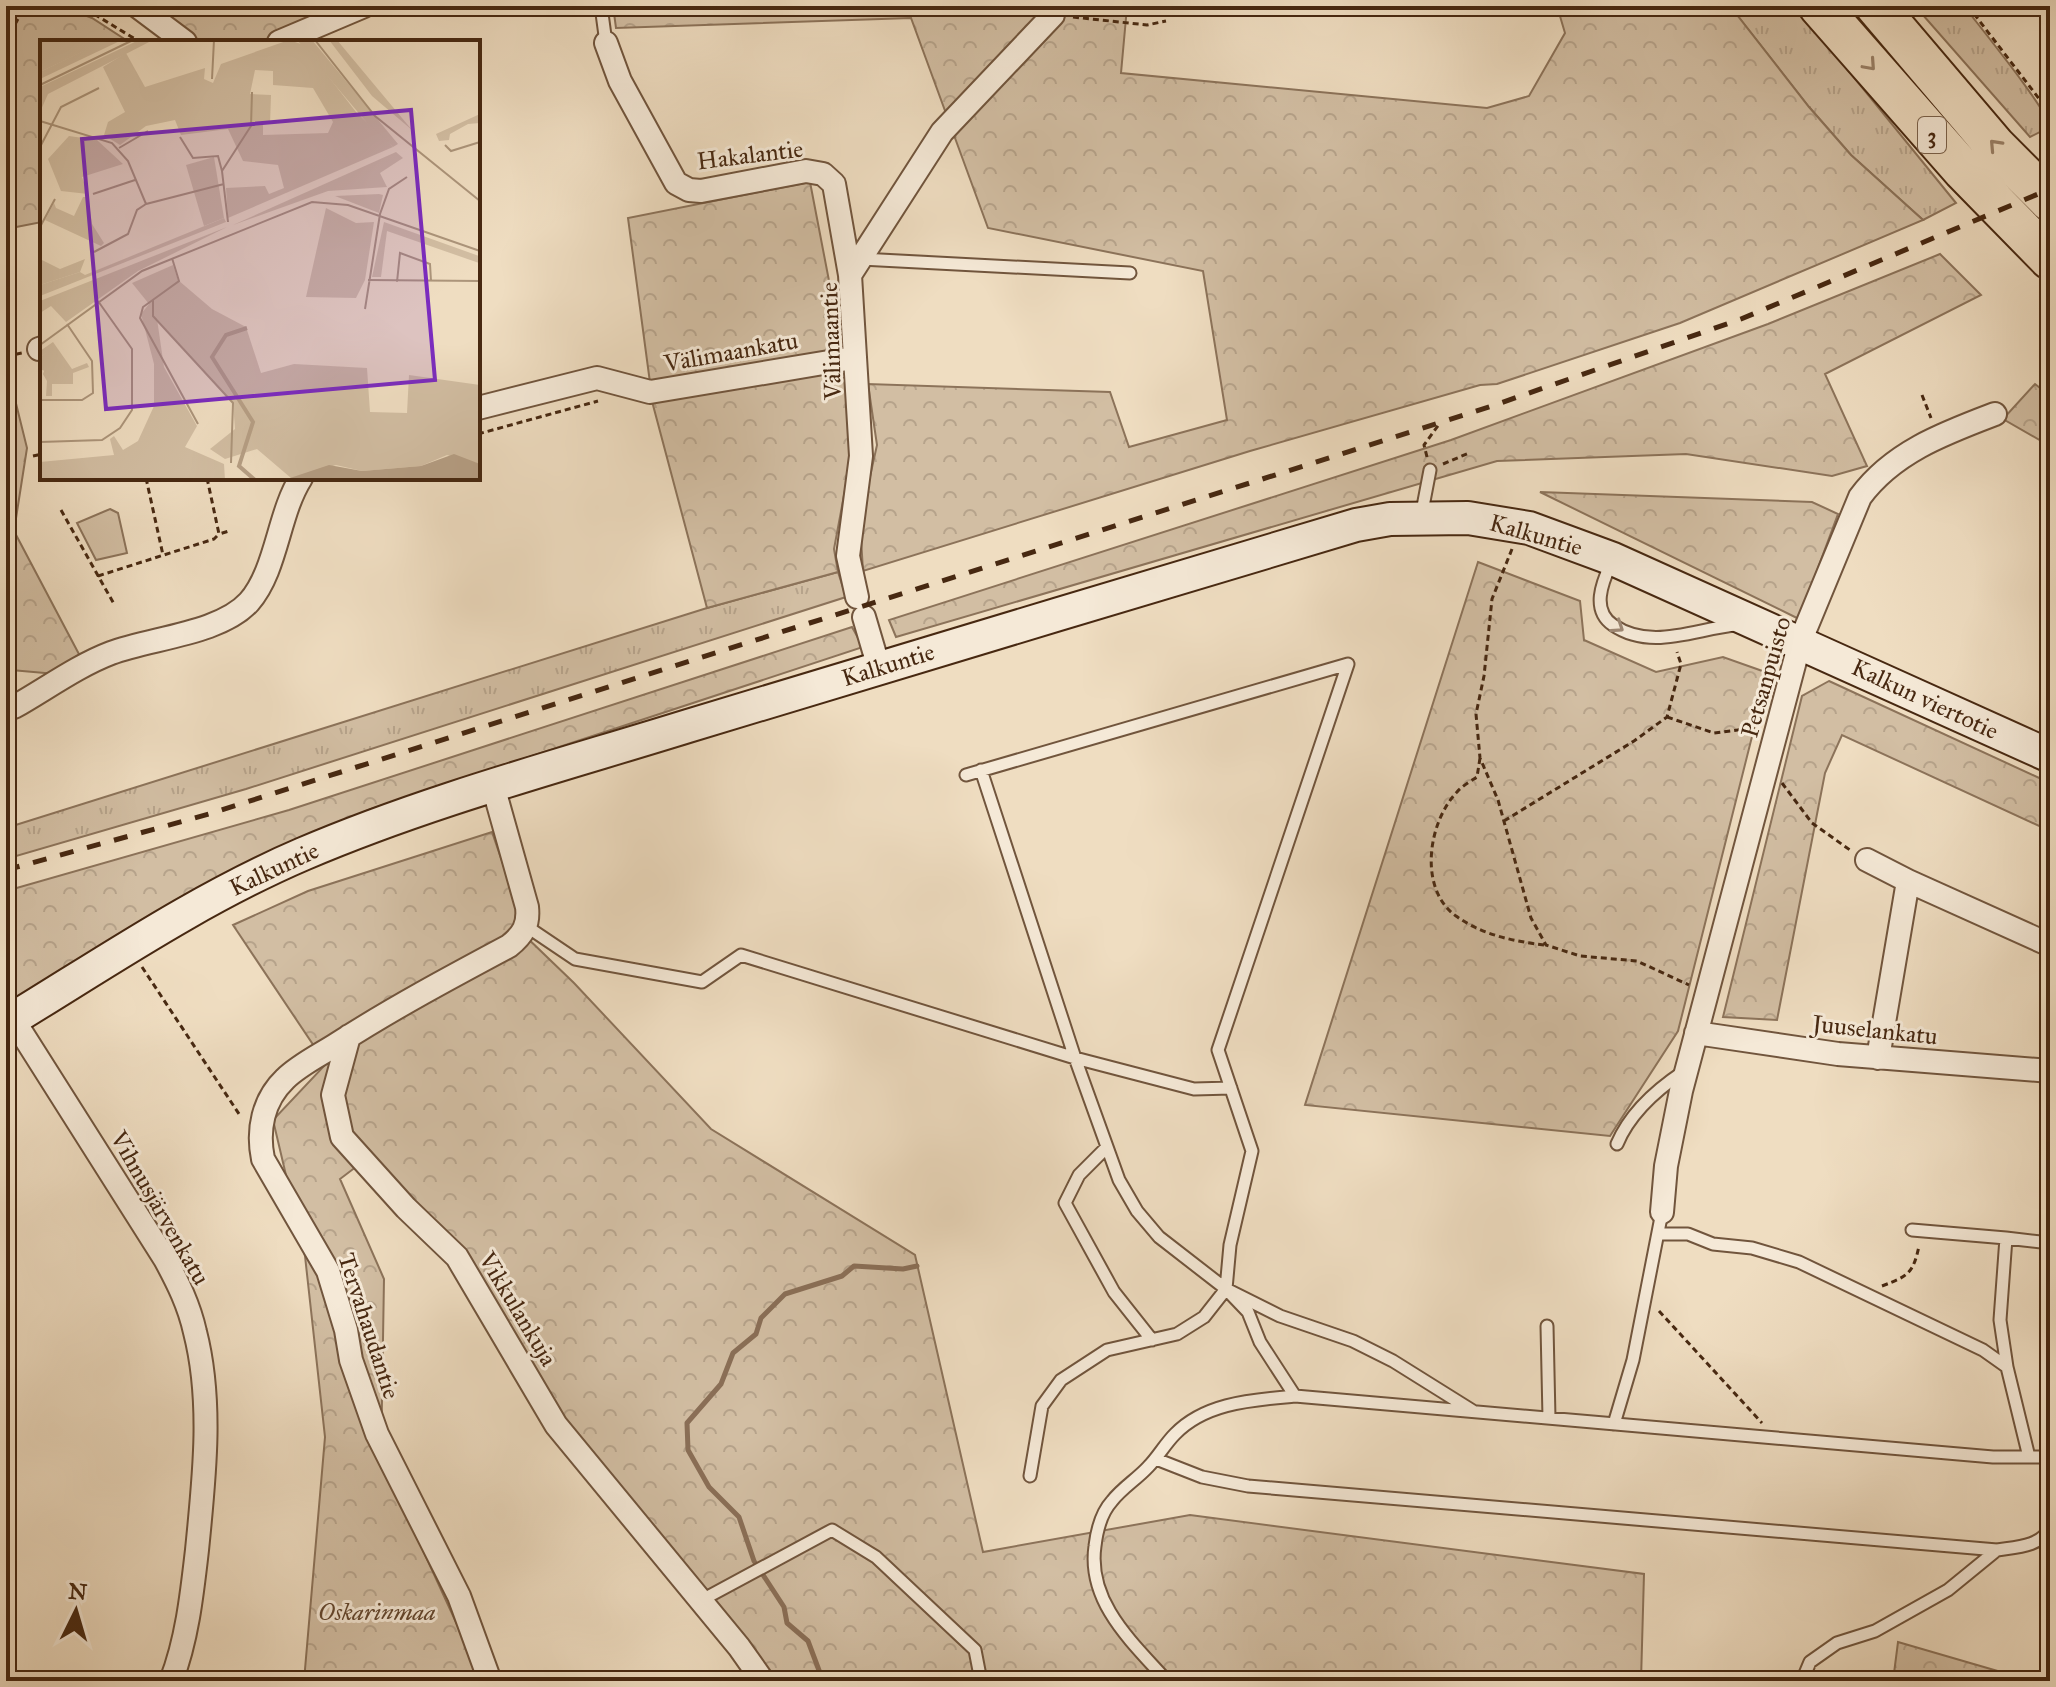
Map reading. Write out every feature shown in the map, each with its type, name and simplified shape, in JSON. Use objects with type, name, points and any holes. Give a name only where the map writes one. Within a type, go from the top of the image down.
[{"type":"highway","name":"3","points":[[1819,6],[1963,170],[2050,259]]},
{"type":"highway","name":"3","points":[[1876,6],[1995,146],[2050,201]]},
{"type":"street","points":[[137,6],[182,40]]},
{"type":"street","points":[[284,40],[364,6]]},
{"type":"street","name":"Välimaantie","points":[[879,668],[848,556],[861,456],[861,421],[853,358],[855,267],[942,132],[1053,11]]},
{"type":"street","name":"Hakalantie","points":[[606,43],[620,81],[676,183],[689,190],[701,191],[806,171],[823,174],[834,184],[855,267]]},
{"type":"street","name":"Välimaankatu","points":[[480,407],[597,378],[650,392],[853,358]]},
{"type":"street","name":"Petsanpuisto","points":[[1660,1223],[1667,1157],[1686,1070],[1800,642],[1860,497],[1889,465],[1939,436],[1995,414]]},
{"type":"street","points":[[14,707],[112,652],[212,624],[248,603],[260,585],[300,480]]},
{"type":"street","name":"Kalkuntie","points":[[10,1021],[203,904],[269,870],[350,835],[493,786],[1356,525],[1390,519],[1468,518],[1529,528],[1613,559],[1800,642]]},
{"type":"street","name":"Kalkun viertotie","points":[[1800,642],[2050,756]]},
{"type":"street","points":[[260,1128],[267,1106],[284,1079],[393,1008],[509,946],[522,935],[527,907],[493,786]]},
{"type":"street","points":[[1867,860],[2050,945]]},
{"type":"street","points":[[1878,1058],[1908,881]]},
{"type":"street","name":"Vihnusjärvenkatu","points":[[10,1021],[165,1259],[185,1297],[196,1334],[205,1418],[201,1508],[192,1594],[171,1681]]},
{"type":"street","name":"Juuselankatu","points":[[1696,1033],[1878,1058],[2050,1071]]},
{"type":"street","name":"Vikkulankuja","points":[[349,1036],[333,1095],[342,1137],[406,1208],[457,1257],[556,1425],[763,1681]]},
{"type":"street","name":"Tervahaudantie","points":[[260,1128],[263,1159],[328,1271],[346,1330],[351,1360],[377,1434],[459,1596],[490,1681]]},
{"type":"lane","name":"Hakalantie","points":[[601,6],[606,43]]},
{"type":"lane","points":[[855,267],[1130,273]]},
{"type":"lane","points":[[1421,518],[1430,470]]},
{"type":"lane","points":[[1613,559],[1600,593],[1601,606],[1608,622],[1622,631],[1639,637],[1672,636],[1712,627],[1758,623]]},
{"type":"lane","points":[[966,775],[1348,664],[1218,1050],[1252,1151],[1230,1245],[1226,1289],[1204,1317],[1177,1334],[1107,1350],[1061,1380],[1042,1406],[1030,1476]]},
{"type":"lane","points":[[981,770],[1075,1058],[1119,1180],[1137,1211],[1159,1237],[1226,1289],[1248,1312],[1260,1342],[1295,1396]]},
{"type":"lane","points":[[526,926],[575,959],[702,982],[741,955],[1075,1058],[1194,1089],[1231,1088]]},
{"type":"lane","points":[[1617,1144],[1638,1110],[1664,1085],[1686,1070]]},
{"type":"lane","points":[[1107,1147],[1079,1175],[1065,1203],[1114,1292],[1152,1340]]},
{"type":"lane","points":[[1614,1424],[1630,1374],[1660,1223],[1713,1244],[1752,1248],[1799,1262],[1983,1350],[2007,1367]]},
{"type":"lane","points":[[1916,1230],[2050,1243]]},
{"type":"lane","points":[[2006,1238],[2000,1320],[2007,1367],[2029,1457]]},
{"type":"lane","points":[[1226,1289],[1280,1316],[1353,1341],[1420,1376],[1473,1412]]},
{"type":"lane","points":[[1547,1326],[1549,1418]]},
{"type":"lane","points":[[1167,1681],[1123,1631],[1101,1598],[1092,1565],[1097,1526],[1111,1501],[1156,1459],[1176,1432],[1202,1415],[1236,1402],[1295,1396],[1993,1457],[2050,1457]]},
{"type":"lane","points":[[1156,1459],[1202,1477],[1248,1486],[1997,1550],[2026,1546],[2049,1537]]},
{"type":"lane","points":[[700,1601],[832,1530],[876,1557],[975,1650],[981,1681]]},
{"type":"lane","points":[[1802,1681],[1810,1662],[1837,1643],[1875,1631],[1948,1590],[1997,1550]]},
{"type":"path","points":[[6,62],[13,28],[25,6]]},
{"type":"path","points":[[76,6],[137,40]]},
{"type":"path","points":[[1968,6],[2050,113]]},
{"type":"path","points":[[1053,11],[1147,25],[1166,21]]},
{"type":"path","points":[[1922,395],[1939,436]]},
{"type":"path","points":[[480,433],[597,401]]},
{"type":"path","points":[[1424,445],[1440,423]]},
{"type":"path","points":[[1449,461],[1469,453]]},
{"type":"path","points":[[33,456],[40,454]]},
{"type":"path","points":[[146,480],[163,555]]},
{"type":"path","points":[[207,480],[219,534]]},
{"type":"path","points":[[61,510],[114,604]]},
{"type":"path","points":[[98,576],[214,539],[229,531]]},
{"type":"path","points":[[1514,545],[1492,599],[1484,676],[1476,714],[1480,758],[1477,777],[1457,792],[1442,814],[1431,870],[1437,894],[1453,914],[1479,930],[1512,941],[1546,945],[1580,956],[1637,961],[1707,993]]},
{"type":"path","points":[[1504,821],[1634,741],[1667,717],[1681,664],[1672,636]]},
{"type":"path","points":[[1667,717],[1714,733],[1745,729],[1774,739]]},
{"type":"path","points":[[1480,758],[1504,821],[1531,918],[1546,945]]},
{"type":"path","points":[[1768,764],[1818,830],[1867,860]]},
{"type":"path","points":[[142,967],[242,1119],[260,1128]]},
{"type":"path","points":[[1863,1292],[1905,1277],[1915,1265],[1916,1230]]},
{"type":"path","points":[[1645,1296],[1775,1438]]},
{"type":"green space","points":[[6,6],[61,6],[92,18],[126,40],[40,40],[40,222],[6,229]]},
{"type":"green space","points":[[159,6],[342,6],[268,40],[196,40]]},
{"type":"green space","points":[[613,6],[1171,6],[1171,9],[1127,7],[1121,73],[1487,108],[1529,96],[1565,33],[1557,6],[1730,6],[1851,155],[1923,220],[1680,323],[1497,384],[1480,385],[1250,451],[863,571],[860,522],[877,445],[868,384],[1110,392],[1129,447],[1227,420],[1203,271],[988,228],[911,18],[616,28]]},
{"type":"green space","points":[[1730,6],[1796,6],[1956,203],[1923,220],[1851,155]]},
{"type":"green space","points":[[1915,6],[1964,6],[2026,87],[2050,127],[2030,137]]},
{"type":"green space","points":[[810,182],[840,338],[853,447],[834,549],[838,572],[707,608],[653,405],[628,218]]},
{"type":"green space","points":[[1940,254],[1981,295],[1825,374],[1867,466],[1832,476],[1686,454],[1497,461],[896,637],[889,620],[1451,440],[1768,324]]},
{"type":"green space","points":[[6,363],[27,448],[14,531],[81,658],[56,674],[6,667],[12,654],[6,650]]},
{"type":"green space","points":[[2035,384],[2050,396],[2050,446],[2003,419]]},
{"type":"green space","points":[[1540,492],[1812,502],[1838,514],[1799,619]]},
{"type":"green space","points":[[110,509],[118,513],[127,553],[96,560],[77,523]]},
{"type":"green space","points":[[1478,562],[1580,601],[1584,640],[1656,672],[1723,657],[1768,673],[1678,1031],[1610,1136],[1305,1105]]},
{"type":"green space","points":[[838,572],[846,597],[246,789],[6,859],[6,828],[707,608]]},
{"type":"green space","points":[[852,627],[863,647],[371,809],[276,849],[6,1006],[6,891],[289,810]]},
{"type":"green space","points":[[1829,681],[2050,783],[2050,831],[1842,735],[1825,773],[1777,1020],[1723,1017],[1802,696]]},
{"type":"green space","name":"Oskarinmaa","points":[[492,832],[520,914],[519,930],[574,983],[711,1129],[915,1255],[983,1552],[1190,1515],[1644,1574],[1641,1681],[763,1681],[561,1421],[460,1254],[365,1160],[340,1179],[384,1279],[381,1459],[483,1681],[304,1681],[325,1437],[305,1256],[273,1120],[326,1064],[233,925],[308,891]]},
{"type":"green space","points":[[1898,1642],[2032,1681],[1893,1681]]},
{"type":"waterway","points":[[823,1681],[808,1641],[787,1623],[784,1607],[754,1561],[739,1517],[709,1487],[688,1450],[687,1423],[721,1384],[733,1353],[756,1334],[761,1318],[785,1294],[842,1276],[854,1266],[903,1269],[917,1266]]},
{"type":"railway","points":[[6,870],[209,814],[1492,406],[1741,319],[2050,189]]}]
